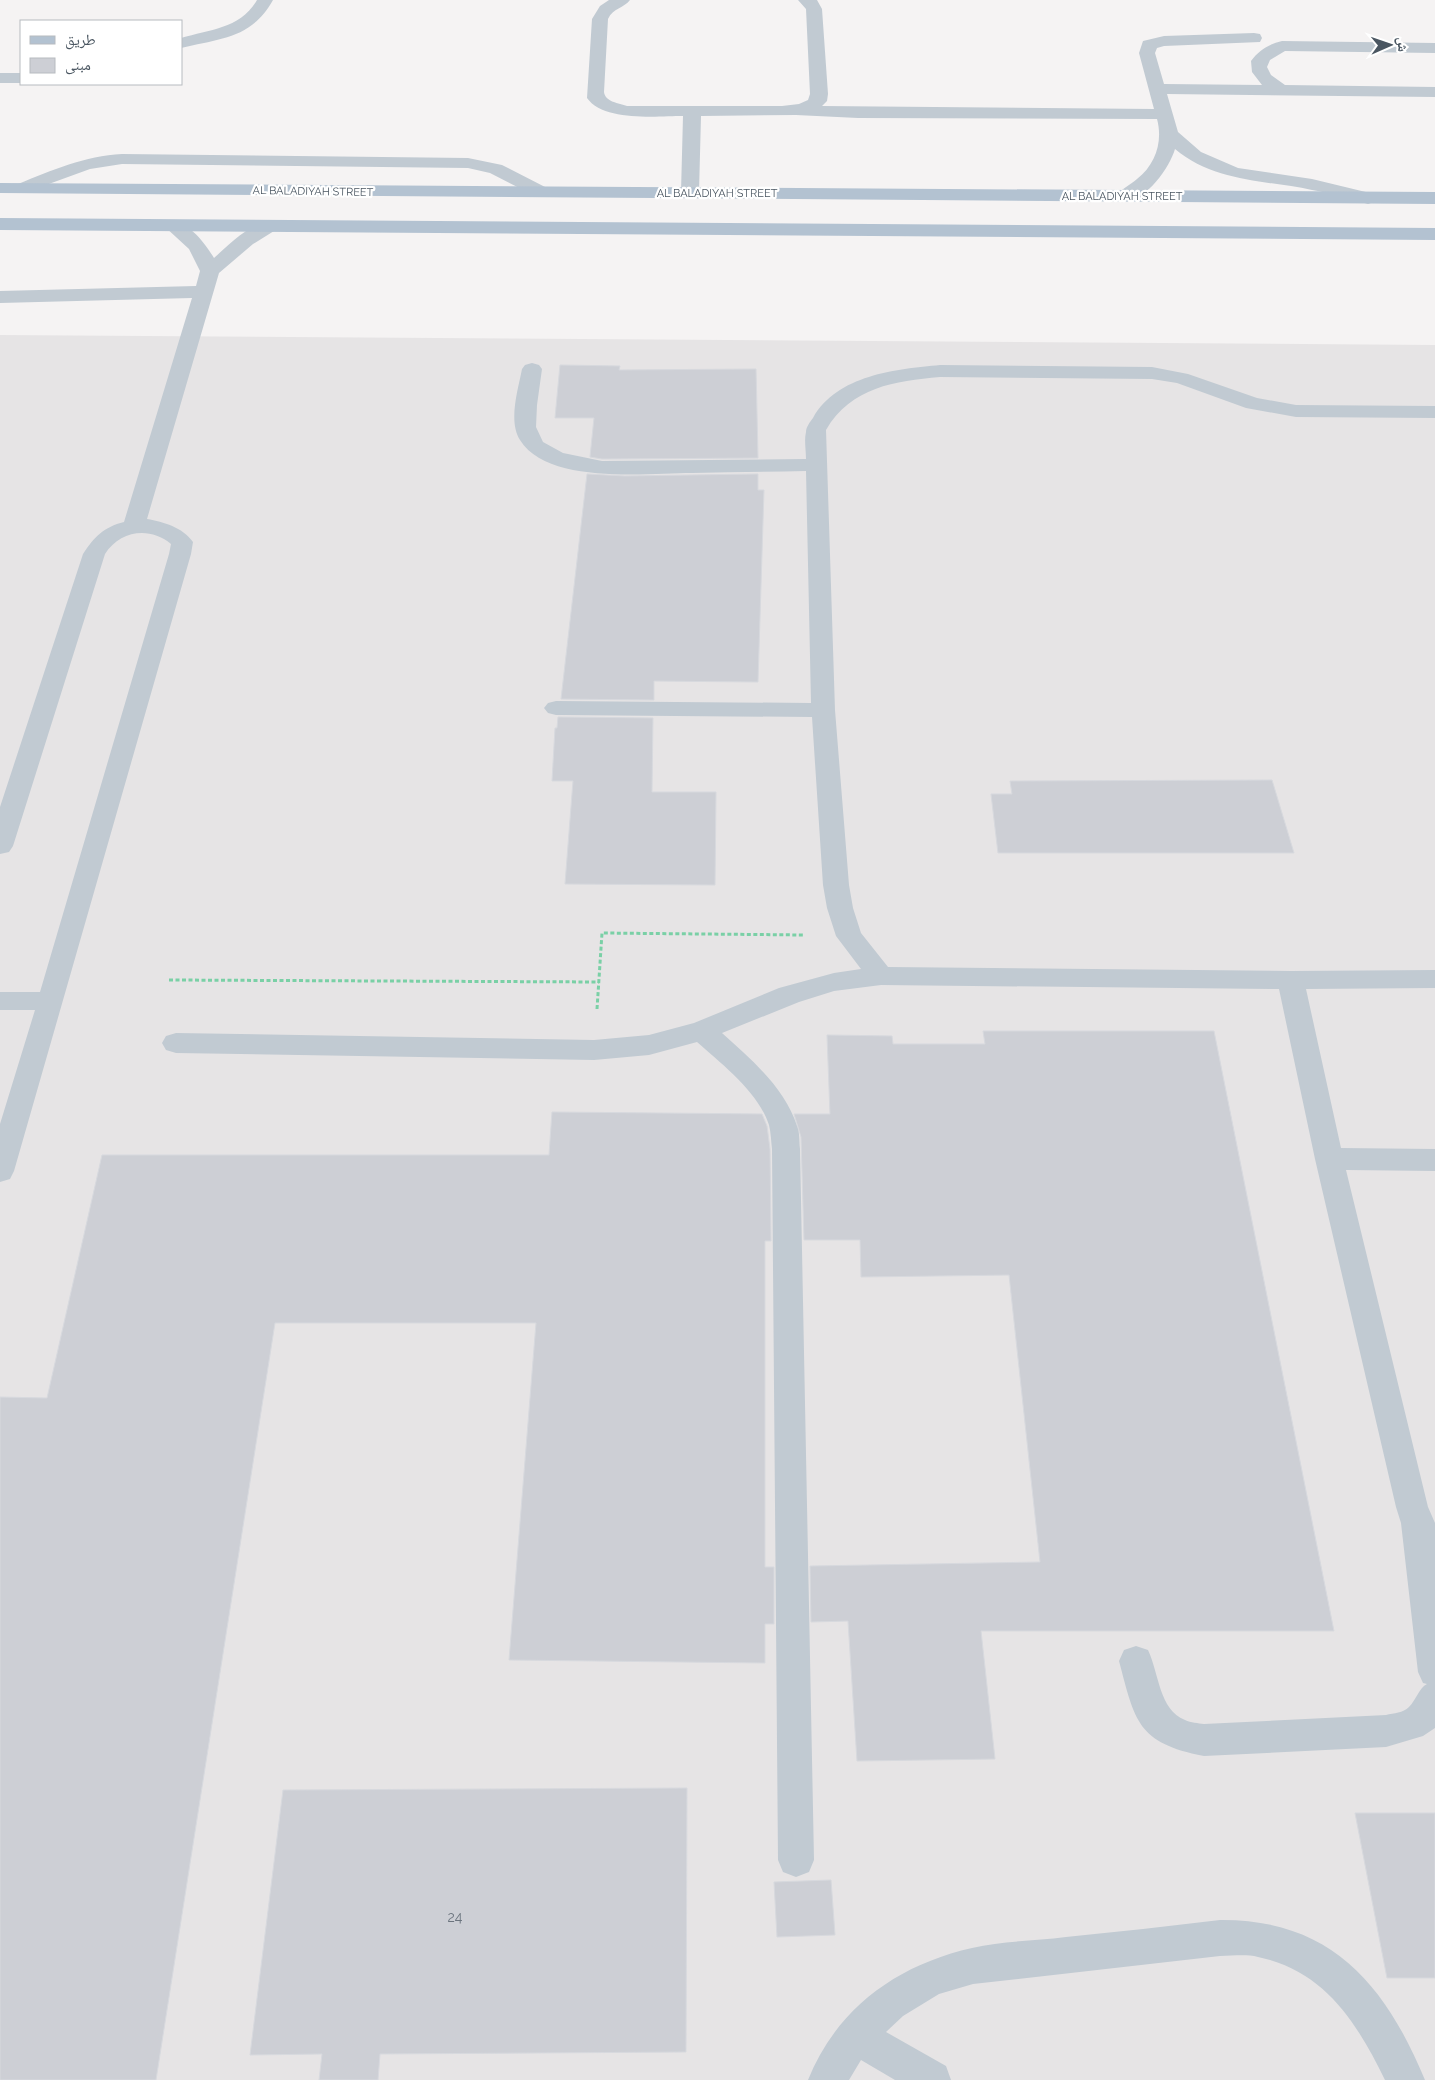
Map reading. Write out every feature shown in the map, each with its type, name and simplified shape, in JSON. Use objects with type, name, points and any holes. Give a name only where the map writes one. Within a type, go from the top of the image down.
[{"type":"main road","name":"AL BALADIYAH STREET","points":[[0,188],[1435,198]]},
{"type":"main road","points":[[0,224],[1435,234]]},
{"type":"lane","points":[[182,43],[229,31],[244,25],[256,18],[265,0]]},
{"type":"lane","points":[[622,0],[609,6],[602,12],[600,19],[596,98],[603,104],[626,110],[692,112],[797,110],[858,113],[1165,114]]},
{"type":"lane","points":[[797,110],[818,101],[819,94],[814,9],[812,4],[806,0]]},
{"type":"lane","points":[[1125,196],[1156,173],[1164,160],[1170,133],[1147,53],[1149,45],[1164,41],[1254,38]]},
{"type":"lane","points":[[1281,90],[1261,76],[1258,62],[1262,56],[1282,46],[1435,48]]},
{"type":"lane","points":[[0,78],[20,78]]},
{"type":"lane","points":[[1157,89],[1435,92]]},
{"type":"lane","points":[[690,192],[692,112]]},
{"type":"lane","points":[[1170,133],[1195,156],[1233,172],[1312,184],[1368,198]]},
{"type":"lane","points":[[24,188],[81,165],[108,159],[122,159],[468,163],[496,169],[541,192]]},
{"type":"lane","points":[[134,526],[210,271],[206,258],[198,246],[173,226]]},
{"type":"lane","points":[[210,271],[246,240],[268,227]]},
{"type":"lane","points":[[0,297],[204,292]]},
{"type":"lane","points":[[532,369],[526,428],[532,443],[549,455],[573,464],[602,467],[817,465]]},
{"type":"lane","points":[[881,976],[849,936],[840,908],[836,885],[823,710],[816,430],[827,411],[847,395],[873,382],[905,374],[940,371],[1152,374],[1181,378],[1254,404],[1275,409],[1435,412]]},
{"type":"lane","points":[[0,846],[94,554],[100,542],[114,532],[134,526],[156,526],[173,532],[182,542],[180,554],[0,1171]]},
{"type":"lane","points":[[556,708],[823,710]]},
{"type":"lane","points":[[176,1043],[594,1050],[649,1045],[702,1031],[789,994],[834,982],[881,976],[1291,980],[1435,979]]},
{"type":"lane","points":[[1291,980],[1330,1159],[1426,1533],[1435,1672]]},
{"type":"lane","points":[[0,1001],[51,1001]]},
{"type":"lane","points":[[702,1031],[729,1056],[771,1101],[783,1124],[786,1149],[796,1860]]},
{"type":"lane","points":[[1330,1159],[1435,1160]]},
{"type":"lane","points":[[1136,1661],[1150,1709],[1160,1723],[1173,1734],[1204,1740],[1386,1731],[1409,1726],[1427,1714],[1435,1697]]},
{"type":"lane","points":[[826,2080],[855,2036],[890,2003],[930,1978],[973,1966],[1220,1938],[1256,1939],[1295,1949],[1329,1969],[1358,1996],[1381,2030],[1406,2080]]},
{"type":"lane","points":[[855,2036],[932,2080]]},
{"type":"path","points":[[594,1050],[602,933],[849,936]]},
{"type":"path","points":[[169,980],[599,982]]},
{"type":"shaded area","points":[[0,335],[1435,345],[1435,2080],[0,2080]]},
{"type":"building","points":[[560,365],[620,366],[619,370],[756,369],[758,458],[602,459],[590,457],[594,418],[555,418]]},
{"type":"building","points":[[587,474],[625,476],[758,474],[758,490],[764,490],[758,682],[654,681],[654,700],[561,699]]},
{"type":"building","points":[[558,717],[653,718],[652,792],[716,792],[715,885],[565,884],[573,781],[552,781],[555,728],[557,728]]},
{"type":"building","points":[[1272,780],[1294,853],[998,853],[991,794],[1012,794],[1010,781]]},
{"type":"building","points":[[983,1031],[1214,1031],[1334,1631],[981,1631],[995,1759],[857,1761],[848,1621],[811,1622],[810,1566],[1040,1562],[1009,1275],[861,1277],[860,1240],[804,1240],[801,1137],[794,1114],[830,1114],[827,1035],[892,1036],[893,1044],[985,1044]]},
{"type":"building","points":[[552,1112],[762,1114],[767,1126],[770,1149],[771,1241],[765,1241],[765,1567],[774,1567],[774,1624],[765,1624],[765,1663],[509,1660],[536,1323],[275,1323],[156,2080],[0,2080],[0,1397],[47,1398],[102,1155],[549,1155]]},
{"type":"building","points":[[687,1788],[686,2052],[380,2054],[378,2080],[319,2080],[322,2054],[250,2055],[283,1790]]},
{"type":"building","points":[[1355,1813],[1435,1813],[1435,1978],[1387,1978]]},
{"type":"building","points":[[831,1880],[835,1935],[777,1937],[774,1882]]}]
